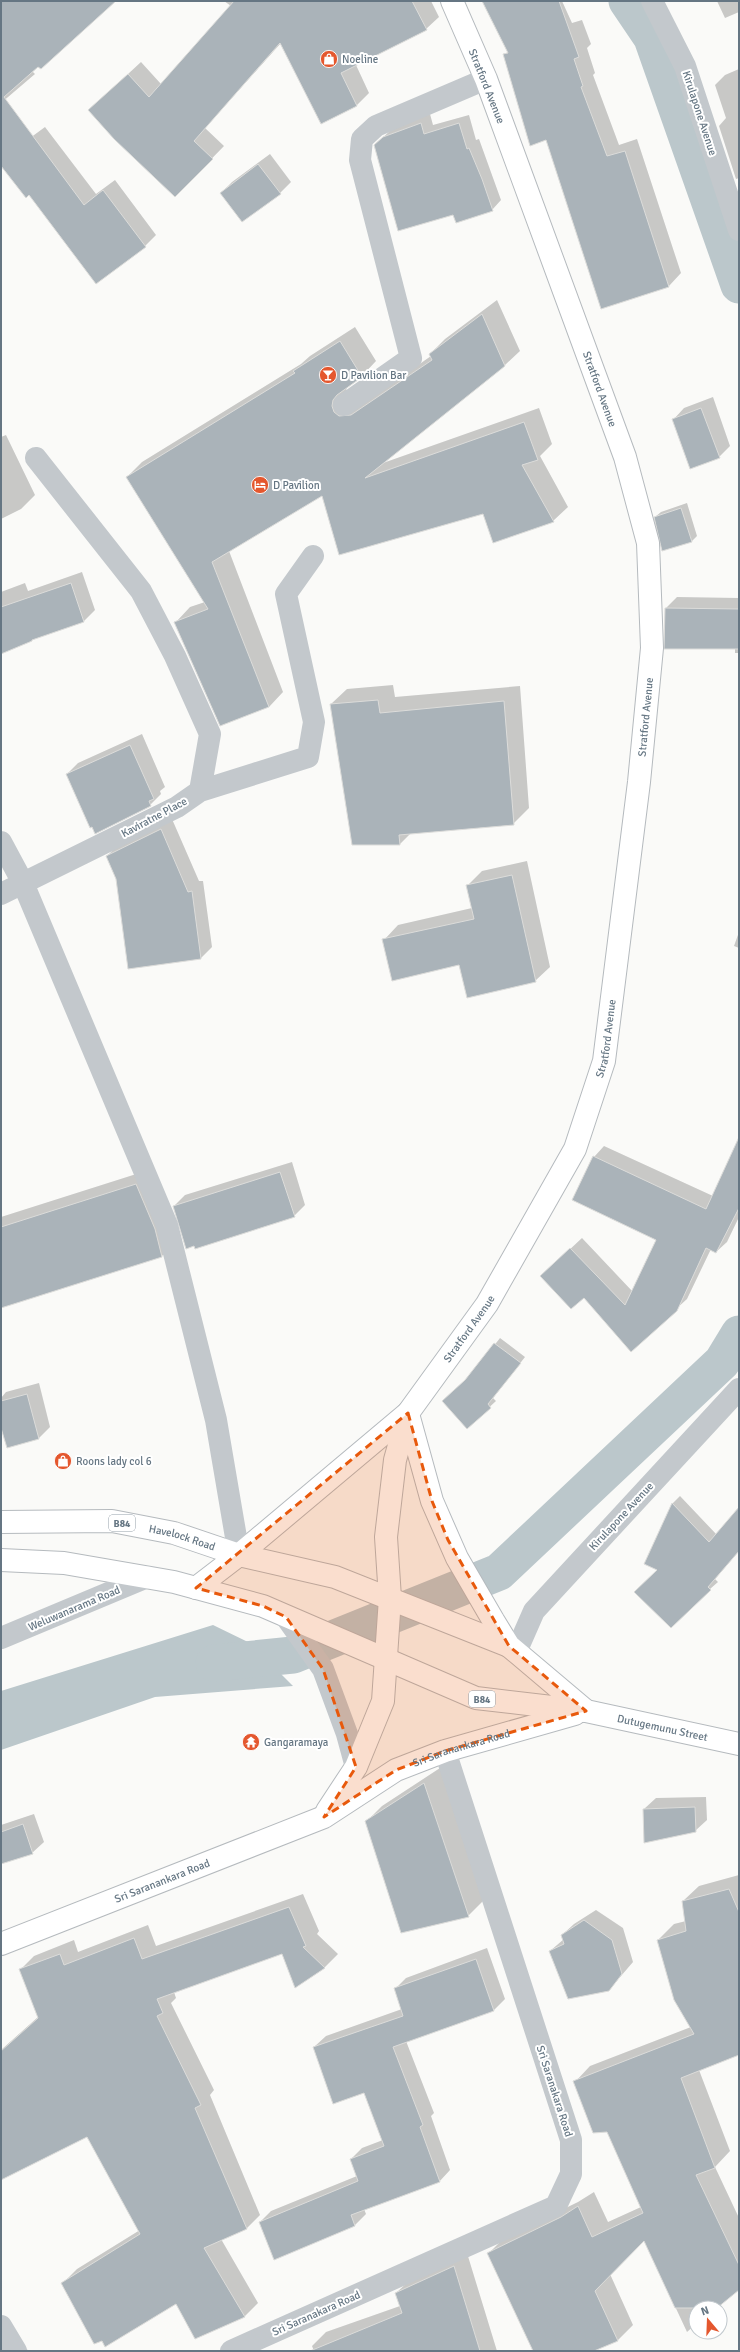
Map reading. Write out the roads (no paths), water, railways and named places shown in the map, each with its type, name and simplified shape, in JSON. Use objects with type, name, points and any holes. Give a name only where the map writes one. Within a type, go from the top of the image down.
[{"type":"main road","name":"Stratford Avenue","points":[[196,1588],[239,1555],[408,1413],[487,1304],[575,1149],[604,1061],[638,782],[652,648],[648,543],[625,457],[486,79],[452,1]]},
{"type":"main road","name":"Stratford Avenue","points":[[386,1660],[390,1598],[386,1537],[395,1460],[408,1413]]},
{"type":"main road","points":[[408,1413],[432,1501],[448,1540],[512,1649]]},
{"type":"main road","name":"Havelock Road","points":[[1,1522],[112,1520],[174,1533],[239,1555],[336,1577],[390,1598]]},
{"type":"main road","name":"B84","points":[[1,1560],[64,1563],[147,1577],[196,1588],[263,1606],[476,1698],[586,1711]]},
{"type":"main road","name":"B84","points":[[390,1598],[512,1649],[586,1711]]},
{"type":"main road","points":[[324,1817],[356,1767],[383,1700],[386,1660]]},
{"type":"main road","name":"Dutugemunu Street","points":[[586,1711],[739,1744]]},
{"type":"main road","name":"Sri Saranankara Road","points":[[1,1944],[324,1817],[396,1770],[445,1751],[586,1711]]},
{"type":"street","name":"Kirulapone Avenue","points":[[652,1],[685,66],[739,230]]},
{"type":"street","points":[[344,405],[411,358],[360,160],[362,139],[376,126],[486,79]]},
{"type":"street","name":"Kaviratne Place","points":[[1,894],[177,807],[200,791],[210,734],[175,656],[141,591],[36,458]]},
{"type":"street","points":[[200,791],[308,757],[314,722],[286,594],[313,556]]},
{"type":"street","points":[[1,842],[23,883],[167,1225],[216,1420],[239,1555]]},
{"type":"street","name":"Kirulapone Avenue","points":[[512,1649],[534,1611],[739,1389]]},
{"type":"street","name":"Weluwanarama Road","points":[[1,1638],[147,1577]]},
{"type":"street","points":[[286,1617],[323,1669],[334,1696],[356,1767]]},
{"type":"street","name":"Sri Saranakara Road","points":[[231,2351],[556,2206],[571,2174],[571,2140],[445,1751]]},
{"type":"street","points":[[1,2326],[16,2351]]},
{"type":"waterway","points":[[627,1],[652,38],[739,285]]},
{"type":"waterway","points":[[214,1663],[293,1655],[499,1572],[722,1362],[739,1334]]},
{"type":"place","name":"Noeline","points":[[329,59]]},
{"type":"place","name":"D Pavilion Bar","points":[[328,375]]},
{"type":"place","name":"D Pavilion","points":[[260,485]]},
{"type":"place","name":"Roons lady col 6","points":[[63,1461]]},
{"type":"place","name":"Gangaramaya","points":[[251,1742]]}]
